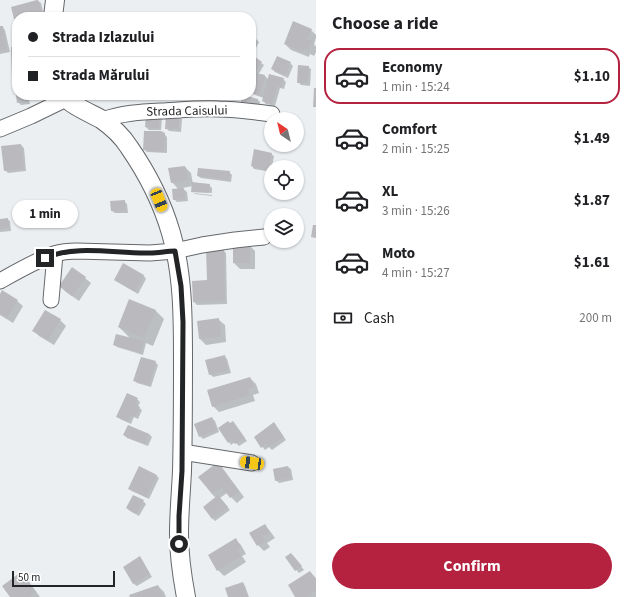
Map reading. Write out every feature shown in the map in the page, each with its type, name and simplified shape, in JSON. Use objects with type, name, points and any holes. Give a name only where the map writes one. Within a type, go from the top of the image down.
[{"type":"street","points":[[54,12],[55,0]]},
{"type":"street","points":[[0,129],[31,116],[59,100]]},
{"type":"street","points":[[68,100],[74,105],[103,120],[128,145],[151,183],[171,233],[181,286],[183,322],[182,471],[179,534],[180,554],[186,597]]},
{"type":"street","name":"Strada Caisului","points":[[103,120],[113,116],[126,114],[182,110],[220,109],[264,113]]},
{"type":"street","points":[[0,281],[55,254],[76,251],[150,253],[175,251],[202,245],[264,237]]},
{"type":"street","points":[[51,300],[55,254]]},
{"type":"street","points":[[182,452],[252,463]]},
{"type":"building","points":[[38,0],[42,12],[12,12],[11,7]]},
{"type":"building","points":[[293,21],[312,29],[307,39],[312,41],[308,51],[304,49],[303,52],[284,44]]},
{"type":"building","points":[[0,26],[3,26],[7,50],[0,51]]},
{"type":"building","points":[[11,47],[12,47],[12,77]]},
{"type":"building","points":[[277,56],[291,62],[285,75],[271,69]]},
{"type":"building","points":[[256,58],[262,62],[256,71]]},
{"type":"building","points":[[298,65],[309,66],[308,83],[297,83]]},
{"type":"building","points":[[256,73],[265,75],[260,95],[256,94]]},
{"type":"building","points":[[269,74],[284,78],[281,87],[277,86],[272,104],[262,101]]},
{"type":"building","points":[[314,88],[316,88],[316,107],[313,107]]},
{"type":"building","points":[[258,99],[255,108],[240,105],[242,100]]},
{"type":"building","points":[[17,100],[27,100],[27,101],[17,103]]},
{"type":"building","points":[[146,114],[159,114],[159,128],[145,127]]},
{"type":"building","points":[[166,115],[179,115],[179,129],[165,129]]},
{"type":"building","points":[[144,131],[161,131],[165,133],[164,151],[143,150]]},
{"type":"building","points":[[21,144],[24,169],[4,171],[1,146]]},
{"type":"building","points":[[254,149],[272,153],[270,160],[264,160],[264,169],[251,166]]},
{"type":"building","points":[[185,166],[188,180],[171,183],[168,168]]},
{"type":"building","points":[[198,168],[230,171],[229,180],[197,176]]},
{"type":"building","points":[[192,182],[210,184],[209,193],[191,192]]},
{"type":"building","points":[[184,188],[185,199],[173,200],[172,189]]},
{"type":"building","points":[[125,200],[125,210],[111,211],[110,201]]},
{"type":"building","points":[[8,218],[9,228],[0,229],[0,219]]},
{"type":"building","points":[[313,225],[316,225],[316,238],[311,237]]},
{"type":"building","points":[[233,244],[250,244],[250,263],[233,263]]},
{"type":"building","points":[[206,249],[224,249],[225,301],[193,302],[192,281],[207,280]]},
{"type":"building","points":[[123,263],[144,275],[135,292],[114,280]]},
{"type":"building","points":[[72,267],[86,277],[72,296],[59,286]]},
{"type":"building","points":[[2,290],[18,300],[7,318],[0,314],[0,294]]},
{"type":"building","points":[[129,299],[156,310],[144,338],[118,327]]},
{"type":"building","points":[[45,310],[61,319],[48,340],[32,331]]},
{"type":"building","points":[[219,318],[221,337],[199,339],[197,321]]},
{"type":"building","points":[[116,334],[144,341],[141,353],[113,345]]},
{"type":"building","points":[[225,355],[228,370],[209,375],[205,360]]},
{"type":"building","points":[[141,357],[156,361],[149,385],[133,381]]},
{"type":"building","points":[[250,377],[254,387],[248,389],[250,395],[212,407],[207,390]]},
{"type":"building","points":[[127,393],[138,398],[135,404],[140,407],[135,417],[131,415],[128,422],[116,417]]},
{"type":"building","points":[[212,417],[217,430],[199,437],[194,424]]},
{"type":"building","points":[[228,421],[230,423],[233,421],[245,438],[235,444],[232,440],[228,443],[218,428]]},
{"type":"building","points":[[274,422],[284,437],[269,447],[266,444],[261,448],[254,437]]},
{"type":"building","points":[[128,425],[149,434],[145,444],[123,435]]},
{"type":"building","points":[[218,462],[239,491],[230,498],[222,487],[212,494],[198,477]]},
{"type":"building","points":[[139,466],[157,475],[146,497],[128,489]]},
{"type":"building","points":[[288,466],[291,478],[275,481],[273,469]]},
{"type":"building","points":[[133,495],[144,500],[136,514],[126,508]]},
{"type":"building","points":[[218,495],[228,507],[212,519],[203,507]]},
{"type":"building","points":[[265,524],[270,532],[262,537],[265,541],[257,546],[249,533]]},
{"type":"building","points":[[236,538],[241,548],[237,550],[241,556],[217,571],[208,555]]},
{"type":"building","points":[[291,553],[302,566],[295,571],[285,557]]},
{"type":"building","points":[[140,556],[150,574],[133,584],[123,567]]},
{"type":"building","points":[[310,571],[316,580],[316,591],[307,597],[295,597],[288,585]]},
{"type":"building","points":[[21,572],[36,592],[29,597],[10,597],[2,586]]},
{"type":"building","points":[[243,582],[248,597],[228,597],[225,588]]},
{"type":"building","points":[[158,585],[163,597],[130,597],[129,595]]},
{"type":"route","points":[[45,258],[55,254],[76,251],[150,253],[175,251],[181,286],[183,322],[182,471],[179,544]]}]
